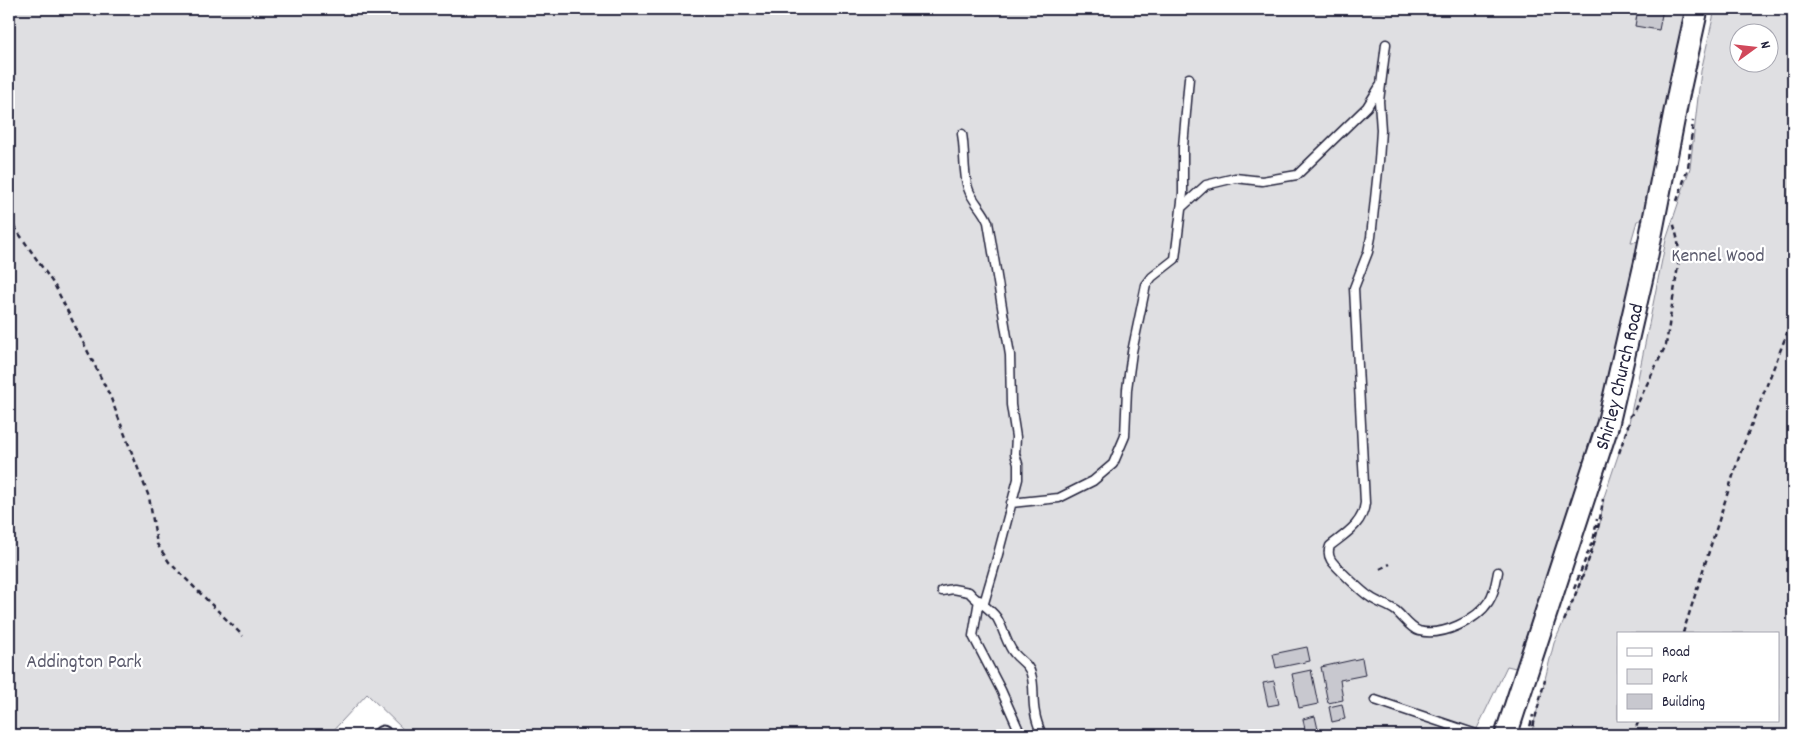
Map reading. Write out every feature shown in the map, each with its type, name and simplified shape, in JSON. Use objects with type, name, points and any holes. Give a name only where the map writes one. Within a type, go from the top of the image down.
[{"type":"street","name":"Shirley Church Road","points":[[1506,735],[1608,424],[1646,260],[1697,9]]},
{"type":"lane","points":[[1386,44],[1380,101],[1380,161],[1371,237],[1368,252],[1354,288],[1364,513],[1360,521],[1330,546],[1328,552],[1330,559],[1338,568],[1368,596],[1396,611],[1412,627],[1426,632],[1439,632],[1451,629],[1479,613],[1495,590],[1498,572]]},
{"type":"lane","points":[[1012,503],[1059,498],[1093,481],[1113,464],[1124,436],[1132,352],[1146,286],[1152,277],[1175,259],[1181,208],[1183,147],[1190,78]]},
{"type":"lane","points":[[1181,208],[1206,185],[1235,178],[1262,181],[1297,175],[1367,107],[1382,82]]},
{"type":"lane","points":[[962,134],[968,187],[988,222],[1010,356],[1011,405],[1016,437],[1015,454],[1018,472],[1012,503],[981,602],[973,636],[1001,690],[1021,735]]},
{"type":"lane","points":[[942,591],[953,589],[969,592],[995,616],[1005,633],[1013,653],[1030,668],[1035,714],[1042,735]]},
{"type":"lane","points":[[1375,700],[1478,735]]},
{"type":"path","points":[[9,219],[55,286],[110,396],[149,497],[157,544],[169,562],[243,636]]},
{"type":"path","points":[[1683,632],[1740,454],[1793,318]]},
{"type":"path","points":[[1616,460],[1629,424]]},
{"type":"path","points":[[1561,626],[1576,594],[1596,539],[1604,497]]},
{"type":"path","points":[[1380,569],[1390,564]]},
{"type":"path","points":[[1531,735],[1545,678]]},
{"type":"path","points":[[1634,735],[1639,722]]},
{"type":"green space","name":"Addington Park","points":[[9,9],[1699,9],[1646,218],[1637,221],[1631,242],[1644,241],[1593,452],[1520,669],[1507,666],[1474,735],[409,735],[367,694],[329,735],[9,735]]},
{"type":"green space","name":"Kennel Wood","points":[[1715,9],[1793,9],[1793,735],[1531,735],[1554,643],[1576,594],[1596,539],[1604,497],[1629,423],[1666,240],[1690,168],[1701,71]]},
{"type":"building","points":[[1638,9],[1663,9],[1659,30],[1635,26]]},
{"type":"building","points":[[1307,647],[1310,661],[1276,668],[1273,654]]},
{"type":"building","points":[[1362,658],[1365,675],[1340,680],[1343,700],[1328,703],[1321,667]]},
{"type":"building","points":[[1311,670],[1318,704],[1299,708],[1292,674]]},
{"type":"building","points":[[1274,681],[1279,704],[1268,706],[1263,683]]},
{"type":"building","points":[[1342,704],[1345,719],[1332,722],[1329,707]]},
{"type":"building","points":[[1315,716],[1319,734],[1306,735],[1303,719]]}]
